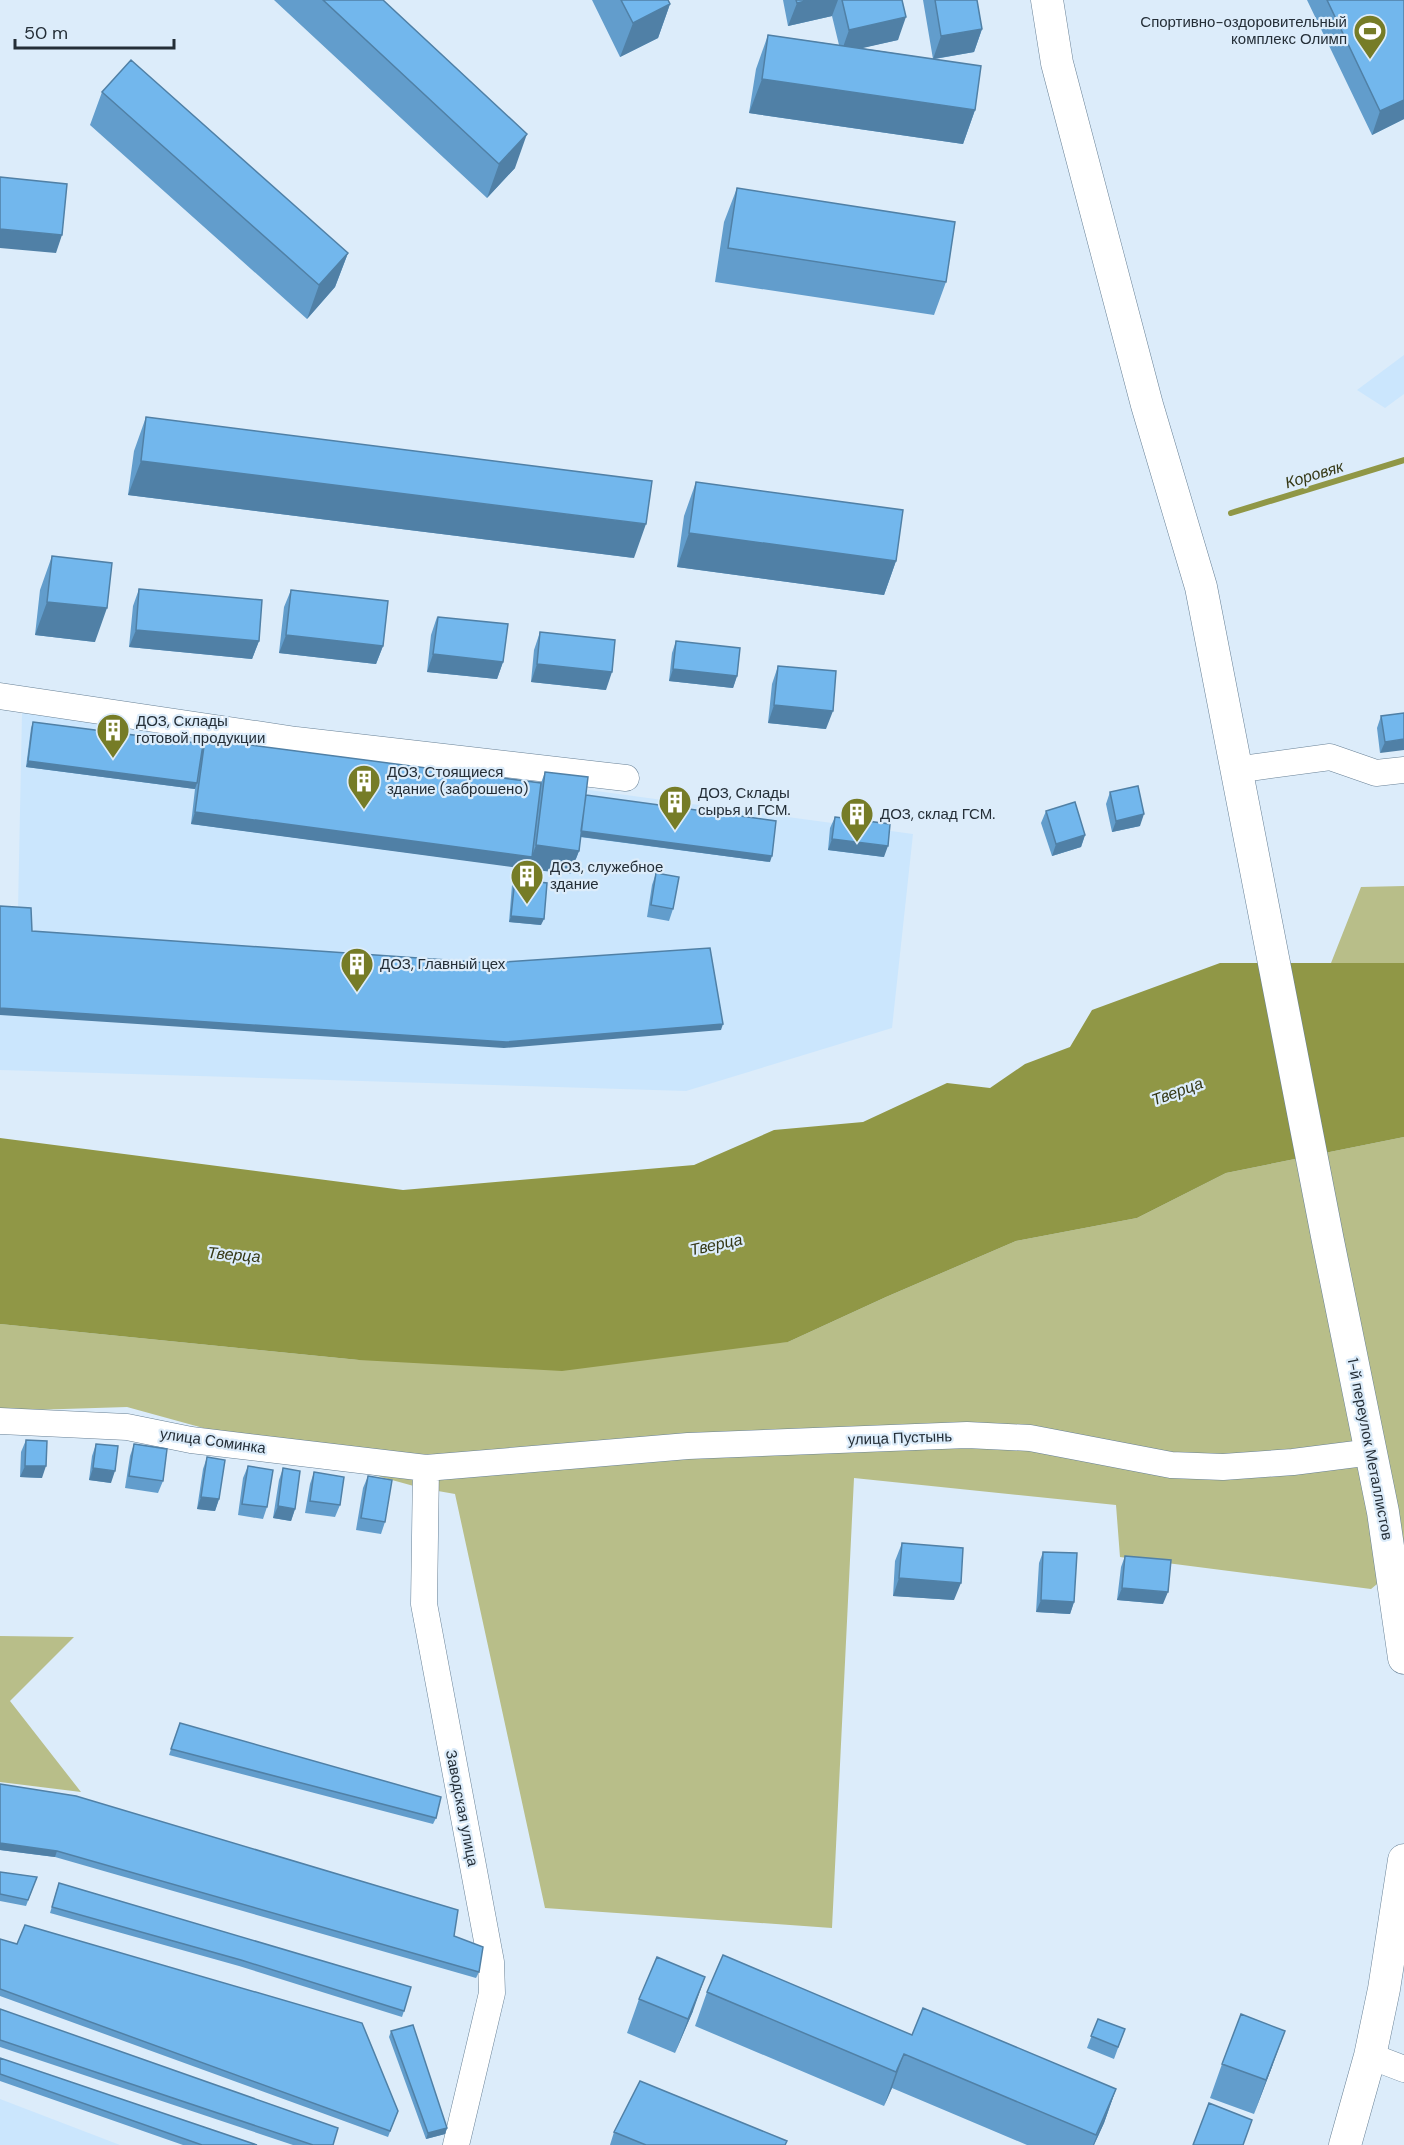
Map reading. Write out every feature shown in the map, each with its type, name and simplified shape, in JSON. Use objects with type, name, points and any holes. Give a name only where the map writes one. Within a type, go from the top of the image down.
[{"type":"street","name":"1-й переулок Металлистов","points":[[1047,0],[1057,63],[1147,405],[1201,587],[1328,1241],[1372,1452],[1404,1658]]},
{"type":"street","points":[[0,696],[296,740],[626,778]]},
{"type":"street","points":[[1235,770],[1330,756],[1376,773],[1404,771]]},
{"type":"street","name":"улица Соминка","points":[[0,1421],[127,1427],[191,1440],[426,1468]]},
{"type":"street","name":"улица Пустынь","points":[[426,1468],[688,1446],[967,1435],[1030,1437],[1171,1465],[1223,1467],[1293,1462],[1372,1452]]},
{"type":"street","name":"Заводская улица","points":[[426,1468],[424,1604],[491,1962],[492,1994],[456,2145]]},
{"type":"street","points":[[1345,2145],[1370,2056],[1384,1989],[1404,1860]]},
{"type":"street","points":[[1370,2056],[1404,2069]]},
{"type":"shaded area","points":[[1404,355],[1404,394],[1385,408],[1357,390]]},
{"type":"shaded area","points":[[22,713],[913,834],[892,1028],[686,1091],[0,1070],[0,906],[18,909]]},
{"type":"shaded area","points":[[1404,886],[1404,963],[1331,963],[1361,887]]},
{"type":"shaded area","points":[[1404,1137],[1404,1562],[1371,1589],[1120,1557],[1116,1505],[854,1478],[832,1928],[545,1908],[455,1494],[421,1488],[127,1407],[0,1411],[0,1324],[359,1360],[788,1342],[1016,1241],[1137,1218],[1226,1173]]},
{"type":"shaded area","points":[[0,1636],[74,1637],[10,1701],[81,1792],[0,1782]]},
{"type":"shaded area","points":[[0,2099],[120,2145],[0,2145]]},
{"type":"water","name":"Тверца","points":[[1220,963],[1404,963],[1404,1137],[1226,1173],[1137,1218],[1016,1241],[788,1342],[562,1371],[359,1360],[0,1324],[0,1138],[403,1190],[694,1165],[774,1130],[863,1122],[947,1083],[990,1088],[1025,1064],[1070,1047],[1092,1010]]},
{"type":"building","points":[[323,0],[383,0],[527,134],[499,164]]},
{"type":"building","points":[[621,0],[668,0],[670,4],[633,23]]},
{"type":"building","points":[[842,0],[902,0],[906,17],[849,30]]},
{"type":"building","points":[[935,0],[977,0],[982,29],[941,36]]},
{"type":"building","name":"Спортивно-оздоровительный комплекс Олимп","points":[[1327,0],[1404,0],[1404,100],[1380,111]]},
{"type":"building","points":[[768,35],[981,66],[975,110],[762,79]]},
{"type":"building","points":[[131,60],[348,253],[319,285],[102,92]]},
{"type":"building","points":[[0,177],[67,184],[62,235],[0,229]]},
{"type":"building","points":[[737,188],[955,222],[946,282],[728,248]]},
{"type":"building","points":[[146,417],[652,481],[646,524],[141,461]]},
{"type":"building","points":[[696,482],[903,510],[896,561],[689,533]]},
{"type":"building","points":[[52,556],[112,563],[107,608],[47,602]]},
{"type":"building","points":[[139,589],[262,600],[259,641],[136,630]]},
{"type":"building","points":[[291,590],[388,601],[383,646],[286,635]]},
{"type":"building","points":[[438,617],[508,624],[503,662],[433,654]]},
{"type":"building","points":[[540,632],[615,640],[612,672],[537,664]]},
{"type":"building","points":[[676,641],[740,648],[737,676],[673,669]]},
{"type":"building","points":[[778,666],[836,671],[833,711],[774,705]]},
{"type":"building","points":[[1404,713],[1404,739],[1385,742],[1381,716]]},
{"type":"building","name":"ДОЗ, Склады готовой продукции","points":[[33,722],[203,744],[197,783],[28,761]]},
{"type":"building","name":"ДОЗ, Стоящиеся здание (заброшено)","points":[[205,739],[541,783],[532,857],[195,812]]},
{"type":"building","points":[[545,772],[588,777],[579,851],[536,845]]},
{"type":"building","points":[[1138,786],[1144,814],[1116,821],[1110,792]]},
{"type":"building","name":"ДОЗ, Склады сырья и ГСМ.","points":[[586,795],[776,821],[772,856],[581,831]]},
{"type":"building","points":[[1075,802],[1085,835],[1056,844],[1046,811]]},
{"type":"building","points":[[835,817],[890,824],[888,846],[832,839]]},
{"type":"building","points":[[656,873],[679,877],[673,909],[651,905]]},
{"type":"building","name":"ДОЗ, служебное здание","points":[[515,879],[547,883],[544,919],[511,916]]},
{"type":"building","name":"ДОЗ, Главный цех","points":[[0,906],[31,908],[32,931],[490,963],[710,948],[723,1024],[506,1042],[0,1008]]},
{"type":"building","points":[[26,1440],[47,1441],[46,1466],[25,1466]]},
{"type":"building","points":[[96,1444],[118,1446],[115,1471],[93,1468]]},
{"type":"building","points":[[134,1444],[167,1449],[163,1481],[129,1476]]},
{"type":"building","points":[[207,1457],[225,1460],[219,1499],[201,1497]]},
{"type":"building","points":[[248,1466],[273,1470],[267,1507],[242,1504]]},
{"type":"building","points":[[283,1468],[300,1471],[295,1509],[278,1506]]},
{"type":"building","points":[[314,1472],[344,1477],[340,1505],[310,1501]]},
{"type":"building","points":[[368,1476],[392,1480],[385,1522],[361,1518]]},
{"type":"building","points":[[902,1543],[963,1548],[961,1583],[899,1578]]},
{"type":"building","points":[[1043,1552],[1077,1553],[1074,1602],[1041,1600]]},
{"type":"building","points":[[1125,1556],[1171,1560],[1168,1592],[1122,1588]]},
{"type":"building","points":[[180,1723],[441,1797],[436,1818],[171,1749]]},
{"type":"building","points":[[0,1784],[76,1796],[458,1910],[454,1936],[483,1947],[479,1972],[57,1851],[0,1843]]},
{"type":"building","points":[[0,1872],[37,1877],[28,1900],[0,1894]]},
{"type":"building","points":[[59,1883],[411,1987],[404,2011],[241,1960],[52,1907]]},
{"type":"building","points":[[25,1925],[362,2023],[398,2111],[390,2131],[0,1989],[0,1939],[17,1944]]},
{"type":"building","points":[[723,1955],[912,2035],[923,2008],[1116,2089],[1096,2135],[904,2054],[896,2072],[707,1992]]},
{"type":"building","points":[[657,1957],[705,1977],[688,2019],[639,1999]]},
{"type":"building","points":[[0,2009],[338,2128],[333,2145],[313,2145],[0,2040]]},
{"type":"building","points":[[1241,2014],[1285,2031],[1266,2080],[1222,2064]]},
{"type":"building","points":[[1098,2019],[1125,2029],[1118,2047],[1091,2036]]},
{"type":"building","points":[[413,2025],[447,2128],[428,2133],[391,2031]]},
{"type":"building","points":[[0,2058],[257,2145],[202,2145],[0,2074]]},
{"type":"building","points":[[640,2081],[787,2141],[785,2145],[646,2145],[614,2132]]},
{"type":"building","points":[[1209,2103],[1252,2120],[1243,2145],[1193,2145]]},
{"type":"waterway","name":"Коровяк","points":[[1231,513],[1404,460]]},
{"type":"place","name":"Спортивно-оздоровительный комплекс Олимп","points":[[1370,60]]},
{"type":"place","name":"ДОЗ, Склады готовой продукции","points":[[113,759]]},
{"type":"place","name":"ДОЗ, Стоящиеся здание (заброшено)","points":[[364,810]]},
{"type":"place","name":"ДОЗ, Склады сырья и ГСМ.","points":[[675,831]]},
{"type":"place","name":"ДОЗ, склад ГСМ.","points":[[857,843]]},
{"type":"place","name":"ДОЗ, служебное здание","points":[[527,905]]},
{"type":"place","name":"ДОЗ, Главный цех","points":[[357,993]]}]
